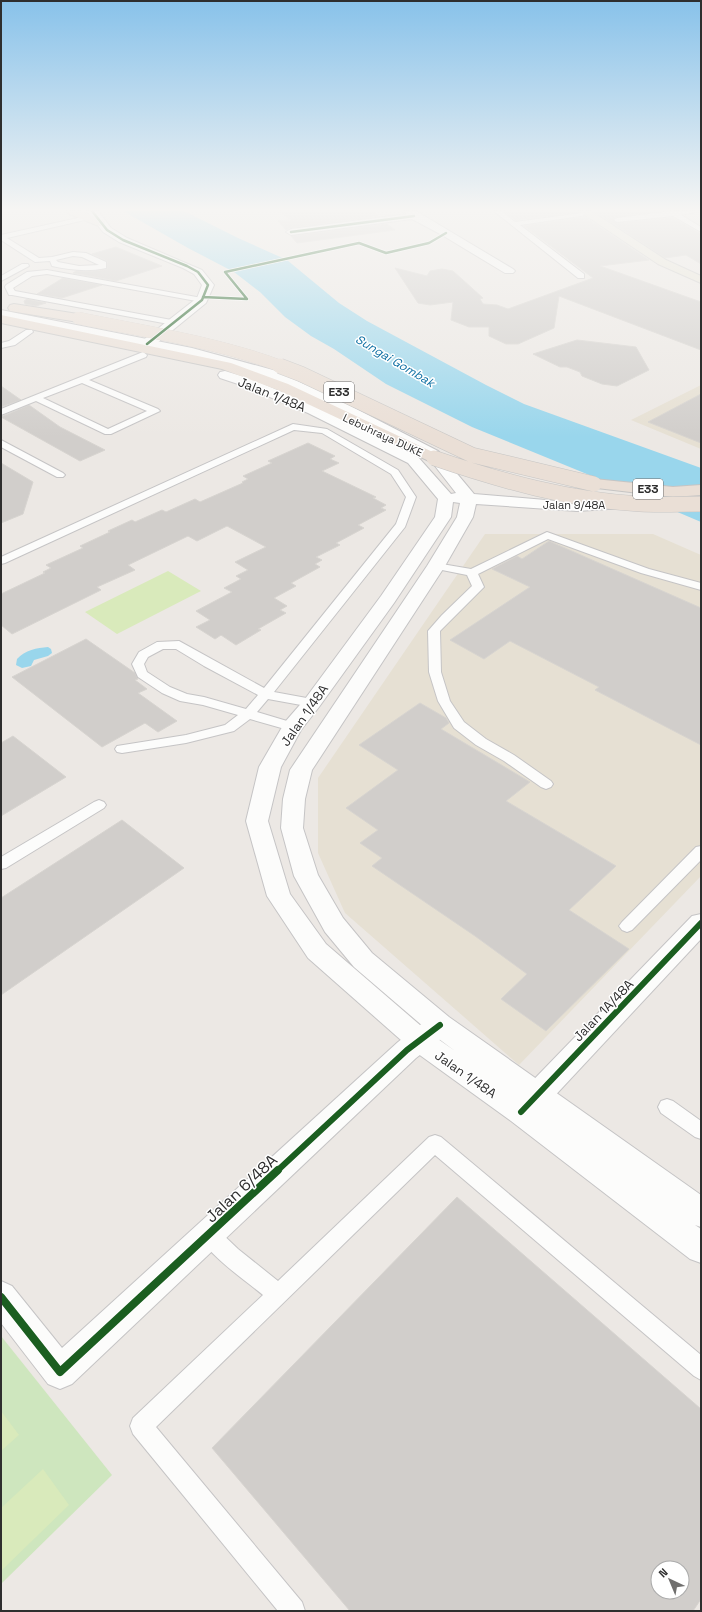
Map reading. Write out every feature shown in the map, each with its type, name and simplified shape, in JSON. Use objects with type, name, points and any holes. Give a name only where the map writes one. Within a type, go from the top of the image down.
[{"type":"highway","name":"Lebuhraya DUKE","points":[[1,306],[92,321],[206,344],[264,360],[301,374],[472,454],[528,469],[594,484],[673,492],[701,490]]},
{"type":"highway","points":[[1,310],[18,316]]},
{"type":"highway","name":"Lebuhraya DUKE","points":[[1,319],[226,366],[283,387],[434,458],[458,467],[553,493],[640,504],[701,504]]},
{"type":"main road","points":[[145,350],[202,300],[208,286]]},
{"type":"main road","name":"Jalan 1/48A","points":[[1,314],[18,316],[145,350],[246,382],[312,410],[413,460],[446,498],[443,517],[388,598],[312,703],[292,727],[270,767],[257,821],[280,896],[317,951],[429,1033],[530,1103],[701,1213]]},
{"type":"main road","name":"Jalan 1/48A","points":[[1,326],[145,350],[192,352],[268,373],[330,401],[433,454],[469,499],[465,517],[436,566],[302,770],[294,799],[292,828],[306,876],[334,925],[429,1033]]},
{"type":"main road","name":"Jalan 9/48A","points":[[446,498],[545,506],[603,506],[701,497]]},
{"type":"main road","name":"Jalan 1A/48A","points":[[530,1103],[701,923]]},
{"type":"main road","name":"Jalan 6/48A","points":[[1,1297],[60,1372],[429,1033]]},
{"type":"main road","name":"Jalan 1/48A","points":[[530,1103],[701,1248]]},
{"type":"lane","points":[[10,286],[9,287],[12,293],[174,323]]},
{"type":"lane","points":[[126,286],[202,300]]},
{"type":"lane","points":[[1,346],[12,343],[30,332]]},
{"type":"lane","points":[[1,412],[83,380],[145,350]]},
{"type":"lane","points":[[36,398],[108,432],[155,411],[83,380]]},
{"type":"lane","points":[[1,561],[293,427],[324,431],[395,472],[411,497],[401,525],[250,713],[230,728],[186,739],[122,749]]},
{"type":"lane","points":[[1,443],[60,475]]},
{"type":"lane","points":[[436,566],[472,573],[547,535],[645,571],[701,587]]},
{"type":"lane","points":[[472,573],[478,587],[446,617],[434,631],[435,672],[444,701],[459,725],[481,742],[509,758],[546,784]]},
{"type":"lane","points":[[292,727],[250,713],[204,701],[184,698],[166,690],[142,674],[138,664],[144,655],[161,646],[179,645],[208,663],[266,694],[312,703]]},
{"type":"lane","points":[[1,864],[99,805]]},
{"type":"lane","points":[[626,926],[701,851]]},
{"type":"lane","points":[[667,1107],[701,1131]]},
{"type":"lane","points":[[293,1611],[141,1426],[435,1143],[701,1369]]},
{"type":"lane","points":[[209,1235],[231,1256],[278,1294]]},
{"type":"shaded area","points":[[701,385],[701,449],[631,420]]},
{"type":"shaded area","points":[[485,534],[653,534],[701,555],[701,876],[519,1065],[345,913],[318,853],[318,778]]},
{"type":"green space","points":[[168,571],[201,591],[117,634],[85,612]]},
{"type":"green space","points":[[1,1336],[112,1475],[1,1584]]},
{"type":"green space","points":[[1,1411],[19,1435],[1,1451]]},
{"type":"green space","points":[[43,1469],[69,1505],[1,1571],[1,1508]]},
{"type":"water","name":"Sungai Gombak","points":[[252,286],[319,286],[339,303],[367,321],[524,404],[701,468],[701,522],[472,427],[386,384],[334,349],[311,336],[285,317]]},
{"type":"water","points":[[48,647],[51,649],[52,653],[48,656],[34,660],[31,666],[22,668],[16,665],[17,659],[24,653],[35,649]]},
{"type":"building","points":[[50,286],[98,286],[62,298],[37,294]]},
{"type":"building","points":[[407,286],[470,286],[483,298],[480,299],[483,304],[497,305],[508,309],[570,286],[657,286],[701,302],[701,350],[559,296],[554,328],[518,344],[506,344],[489,336],[489,327],[469,327],[451,320],[453,302],[430,305],[418,303]]},
{"type":"building","points":[[27,299],[46,303],[36,306],[25,304],[24,301]]},
{"type":"building","points":[[577,340],[636,347],[649,370],[617,386],[602,384],[582,376],[580,372],[567,367],[560,367],[533,354]]},
{"type":"building","points":[[1,386],[21,400],[1,407]]},
{"type":"building","points":[[701,394],[701,443],[648,422]]},
{"type":"building","points":[[29,405],[60,427],[105,450],[80,461],[1,417]]},
{"type":"building","points":[[308,443],[335,456],[330,459],[339,463],[322,471],[376,497],[373,498],[386,505],[381,508],[386,510],[358,525],[364,528],[336,543],[340,545],[316,557],[322,560],[315,564],[320,567],[291,583],[296,586],[274,598],[287,606],[280,610],[286,613],[258,629],[261,630],[236,645],[221,635],[215,639],[196,627],[210,620],[196,611],[232,592],[224,588],[241,579],[236,576],[248,570],[235,562],[266,547],[227,526],[197,541],[188,536],[128,565],[135,570],[97,587],[101,590],[12,634],[1,625],[1,594],[45,573],[43,572],[51,568],[46,565],[83,548],[80,546],[132,520],[135,522],[162,510],[166,512],[195,499],[200,502],[243,483],[242,482],[248,479],[243,476],[272,463],[268,461]]},
{"type":"building","points":[[1,463],[33,482],[23,514],[1,523]]},
{"type":"building","points":[[549,541],[701,608],[701,745],[595,690],[599,687],[510,641],[484,659],[450,640],[530,587],[492,569],[517,556],[522,559]]},
{"type":"building","points":[[86,639],[135,673],[138,679],[135,680],[147,689],[138,693],[177,721],[158,732],[145,723],[102,747],[12,677]]},
{"type":"building","points":[[420,703],[446,718],[449,723],[441,729],[530,782],[506,801],[616,866],[569,910],[629,949],[546,1031],[501,999],[527,974],[475,936],[372,866],[382,858],[360,843],[378,830],[346,808],[398,770],[359,745]]},
{"type":"building","points":[[13,736],[66,777],[1,816],[1,743]]},
{"type":"building","points":[[122,820],[184,868],[1,995],[1,898]]},
{"type":"building","points":[[457,1197],[701,1409],[701,1599],[693,1611],[350,1611],[212,1448]]},
{"type":"cycle path","points":[[147,344],[202,300],[208,286]]},
{"type":"cycle path","points":[[203,297],[247,299],[237,286]]},
{"type":"cycle path","points":[[521,1112],[701,923]]},
{"type":"cycle path","points":[[1,1297],[60,1372],[407,1050],[440,1025]]}]
